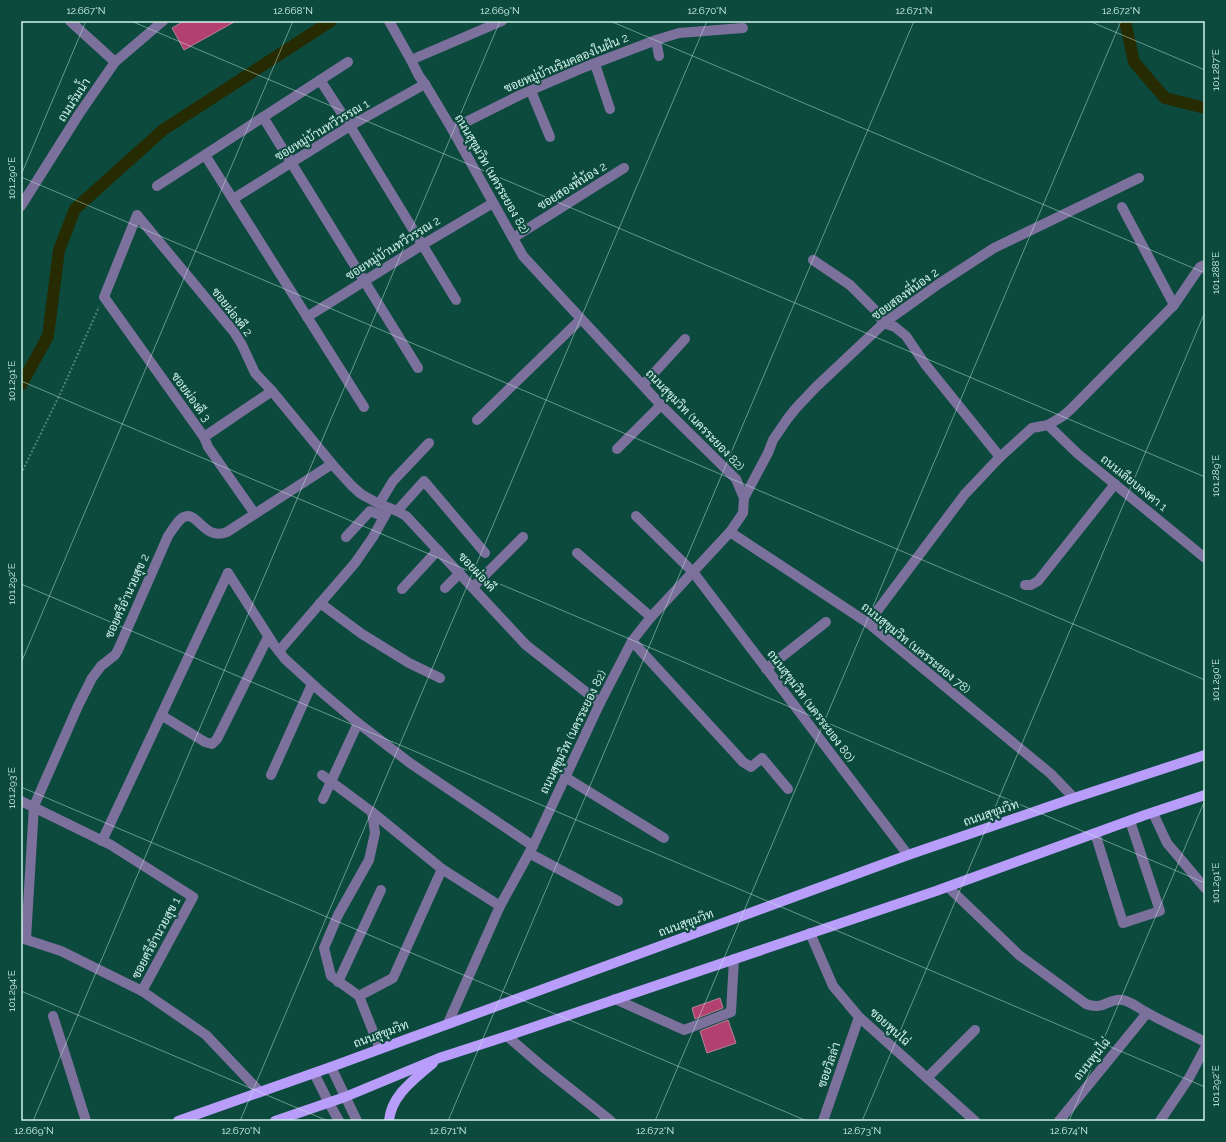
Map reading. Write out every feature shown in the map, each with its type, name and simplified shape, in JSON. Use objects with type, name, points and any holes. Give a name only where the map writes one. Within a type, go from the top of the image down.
[{"type":"main road","name":"ถนนสุขุมวิท","points":[[178,1121],[332,1067],[448,1023],[908,855],[1074,798],[1205,756]]},
{"type":"main road","points":[[275,1121],[345,1097],[439,1058],[948,887],[1205,795]]},
{"type":"main road","points":[[389,1121],[389,1116],[395,1100],[406,1087],[439,1058]]},
{"type":"street","points":[[70,21],[115,62]]},
{"type":"street","name":"ถนนริมน้ำ","points":[[21,206],[79,114],[115,62],[163,21]]},
{"type":"street","name":"ถนนสุขุมวิท (นครระยอง 82)","points":[[389,21],[523,256],[661,405],[736,479],[744,498],[743,513],[730,532],[651,617],[632,641],[600,703],[531,850],[500,906],[448,1023]]},
{"type":"street","points":[[411,60],[502,21]]},
{"type":"street","name":"ซอยหมู่บ้านริมคลองในฝัน 2","points":[[452,130],[531,91],[656,40],[679,33],[743,28]]},
{"type":"street","points":[[656,40],[660,56]]},
{"type":"street","points":[[157,186],[348,62]]},
{"type":"street","points":[[595,64],[610,109]]},
{"type":"street","points":[[320,80],[350,126],[456,300]]},
{"type":"street","name":"ซอยหมู่บ้านทวีวรรณ 1","points":[[233,199],[350,126],[425,84]]},
{"type":"street","points":[[531,91],[550,137]]},
{"type":"street","points":[[263,117],[418,368]]},
{"type":"street","points":[[205,155],[364,407]]},
{"type":"street","name":"ซอยสองพี่น้อง 2","points":[[513,238],[624,168]]},
{"type":"street","name":"ซอยสองพี่น้อง 2","points":[[744,498],[768,453],[773,440],[797,407],[884,323],[940,283],[994,248],[1139,178]]},
{"type":"street","name":"ซอยหมู่บ้านทวีวรรณ 2","points":[[307,317],[364,280],[493,203]]},
{"type":"street","points":[[1122,207],[1174,305]]},
{"type":"street","name":"ซอยผ่องดี 2","points":[[104,297],[138,215],[234,332],[255,373],[272,391],[332,464]]},
{"type":"street","points":[[813,260],[850,284],[874,309],[884,323],[895,327],[906,336],[925,364],[1000,457]]},
{"type":"street","points":[[868,622],[965,494],[1000,457],[1032,428],[1048,425],[1070,410],[1174,305],[1200,267],[1205,265]]},
{"type":"street","name":"ซอยผ่องดี 3","points":[[104,297],[204,437],[208,447],[255,514]]},
{"type":"street","points":[[477,420],[581,319]]},
{"type":"street","points":[[643,385],[685,339]]},
{"type":"street","points":[[204,437],[272,391]]},
{"type":"street","points":[[617,448],[661,405]]},
{"type":"street","name":"ถนนเลียบคงคา 1","points":[[1048,425],[1078,454],[1205,558]]},
{"type":"street","points":[[279,651],[365,550],[387,510],[393,481],[429,443]]},
{"type":"street","name":"ซอยผ่องดี","points":[[332,464],[351,485],[362,494],[387,510],[409,519],[526,645],[600,703]]},
{"type":"street","name":"ซอยศรีอำนวยสุข 2","points":[[24,939],[34,806],[78,706],[97,670],[115,655],[118,650],[168,536],[183,517],[191,517],[195,519],[210,532],[220,534],[227,532],[332,464]]},
{"type":"street","points":[[346,537],[370,511],[387,510],[424,482],[485,552]]},
{"type":"street","points":[[1025,585],[1031,585],[1038,581],[1115,484]]},
{"type":"street","name":"ถนนสุขุมวิท (นครระยอง 80)","points":[[636,516],[693,572],[908,855]]},
{"type":"street","name":"ถนนสุขุมวิท (นครระยอง 78)","points":[[730,532],[868,622],[1052,774],[1074,798]]},
{"type":"street","points":[[473,588],[523,537]]},
{"type":"street","points":[[402,589],[438,550]]},
{"type":"street","points":[[577,553],[651,617]]},
{"type":"street","points":[[21,801],[34,806],[102,841],[228,573],[268,637],[285,659],[358,723],[410,763],[531,850],[618,901]]},
{"type":"street","points":[[445,588],[460,573]]},
{"type":"street","points":[[320,603],[362,634],[409,663],[440,678]]},
{"type":"street","points":[[766,669],[826,622]]},
{"type":"street","points":[[161,715],[205,742],[212,744],[215,742],[268,637]]},
{"type":"street","points":[[632,641],[743,762],[751,767],[762,758],[788,789]]},
{"type":"street","points":[[271,775],[312,684]]},
{"type":"street","points":[[323,800],[358,723]]},
{"type":"street","points":[[322,775],[372,812],[442,869],[500,906]]},
{"type":"street","points":[[565,777],[664,838]]},
{"type":"street","points":[[372,812],[375,833],[369,860],[338,915],[324,948],[331,976],[359,996],[380,1049]]},
{"type":"street","points":[[1153,813],[1167,843],[1205,888]]},
{"type":"street","points":[[1096,833],[1123,923],[1160,911],[1130,821]]},
{"type":"street","name":"ซอยศรีอำนวยสุข 1","points":[[102,841],[111,845],[193,897],[142,991]]},
{"type":"street","points":[[359,996],[393,978],[442,869]]},
{"type":"street","points":[[948,887],[1019,955],[1086,1004],[1097,1007],[1120,999],[1133,1004],[1205,1042]]},
{"type":"street","points":[[338,982],[381,890]]},
{"type":"street","name":"ซอยพูนไฉ่","points":[[810,933],[833,986],[859,1017],[975,1121]]},
{"type":"street","points":[[24,939],[61,951],[142,991],[206,1035],[260,1092]]},
{"type":"street","points":[[615,999],[684,1030],[731,1012],[734,959]]},
{"type":"street","name":"ถนนพูนไฉ่","points":[[1059,1121],[1146,1012]]},
{"type":"street","points":[[53,1016],[86,1121]]},
{"type":"street","name":"ซอยวิลล่า","points":[[823,1121],[859,1017]]},
{"type":"street","points":[[926,1078],[975,1030]]},
{"type":"street","points":[[507,1036],[611,1121]]},
{"type":"street","points":[[1160,1121],[1189,1078],[1205,1048]]},
{"type":"street","points":[[332,1067],[357,1121]]},
{"type":"street","points":[[314,1073],[339,1121]]},
{"type":"path","points":[[21,474],[61,392],[104,297]]},
{"type":"building","points":[[184,21],[236,21],[184,50],[172,28]]},
{"type":"building","points":[[720,998],[723,1008],[695,1019],[692,1008]]},
{"type":"building","points":[[728,1020],[736,1043],[707,1053],[700,1031]]},
{"type":"waterway","points":[[21,385],[48,336],[59,250],[75,209],[163,130],[331,21]]},
{"type":"waterway","points":[[1125,21],[1134,62],[1165,98],[1205,108]]}]
